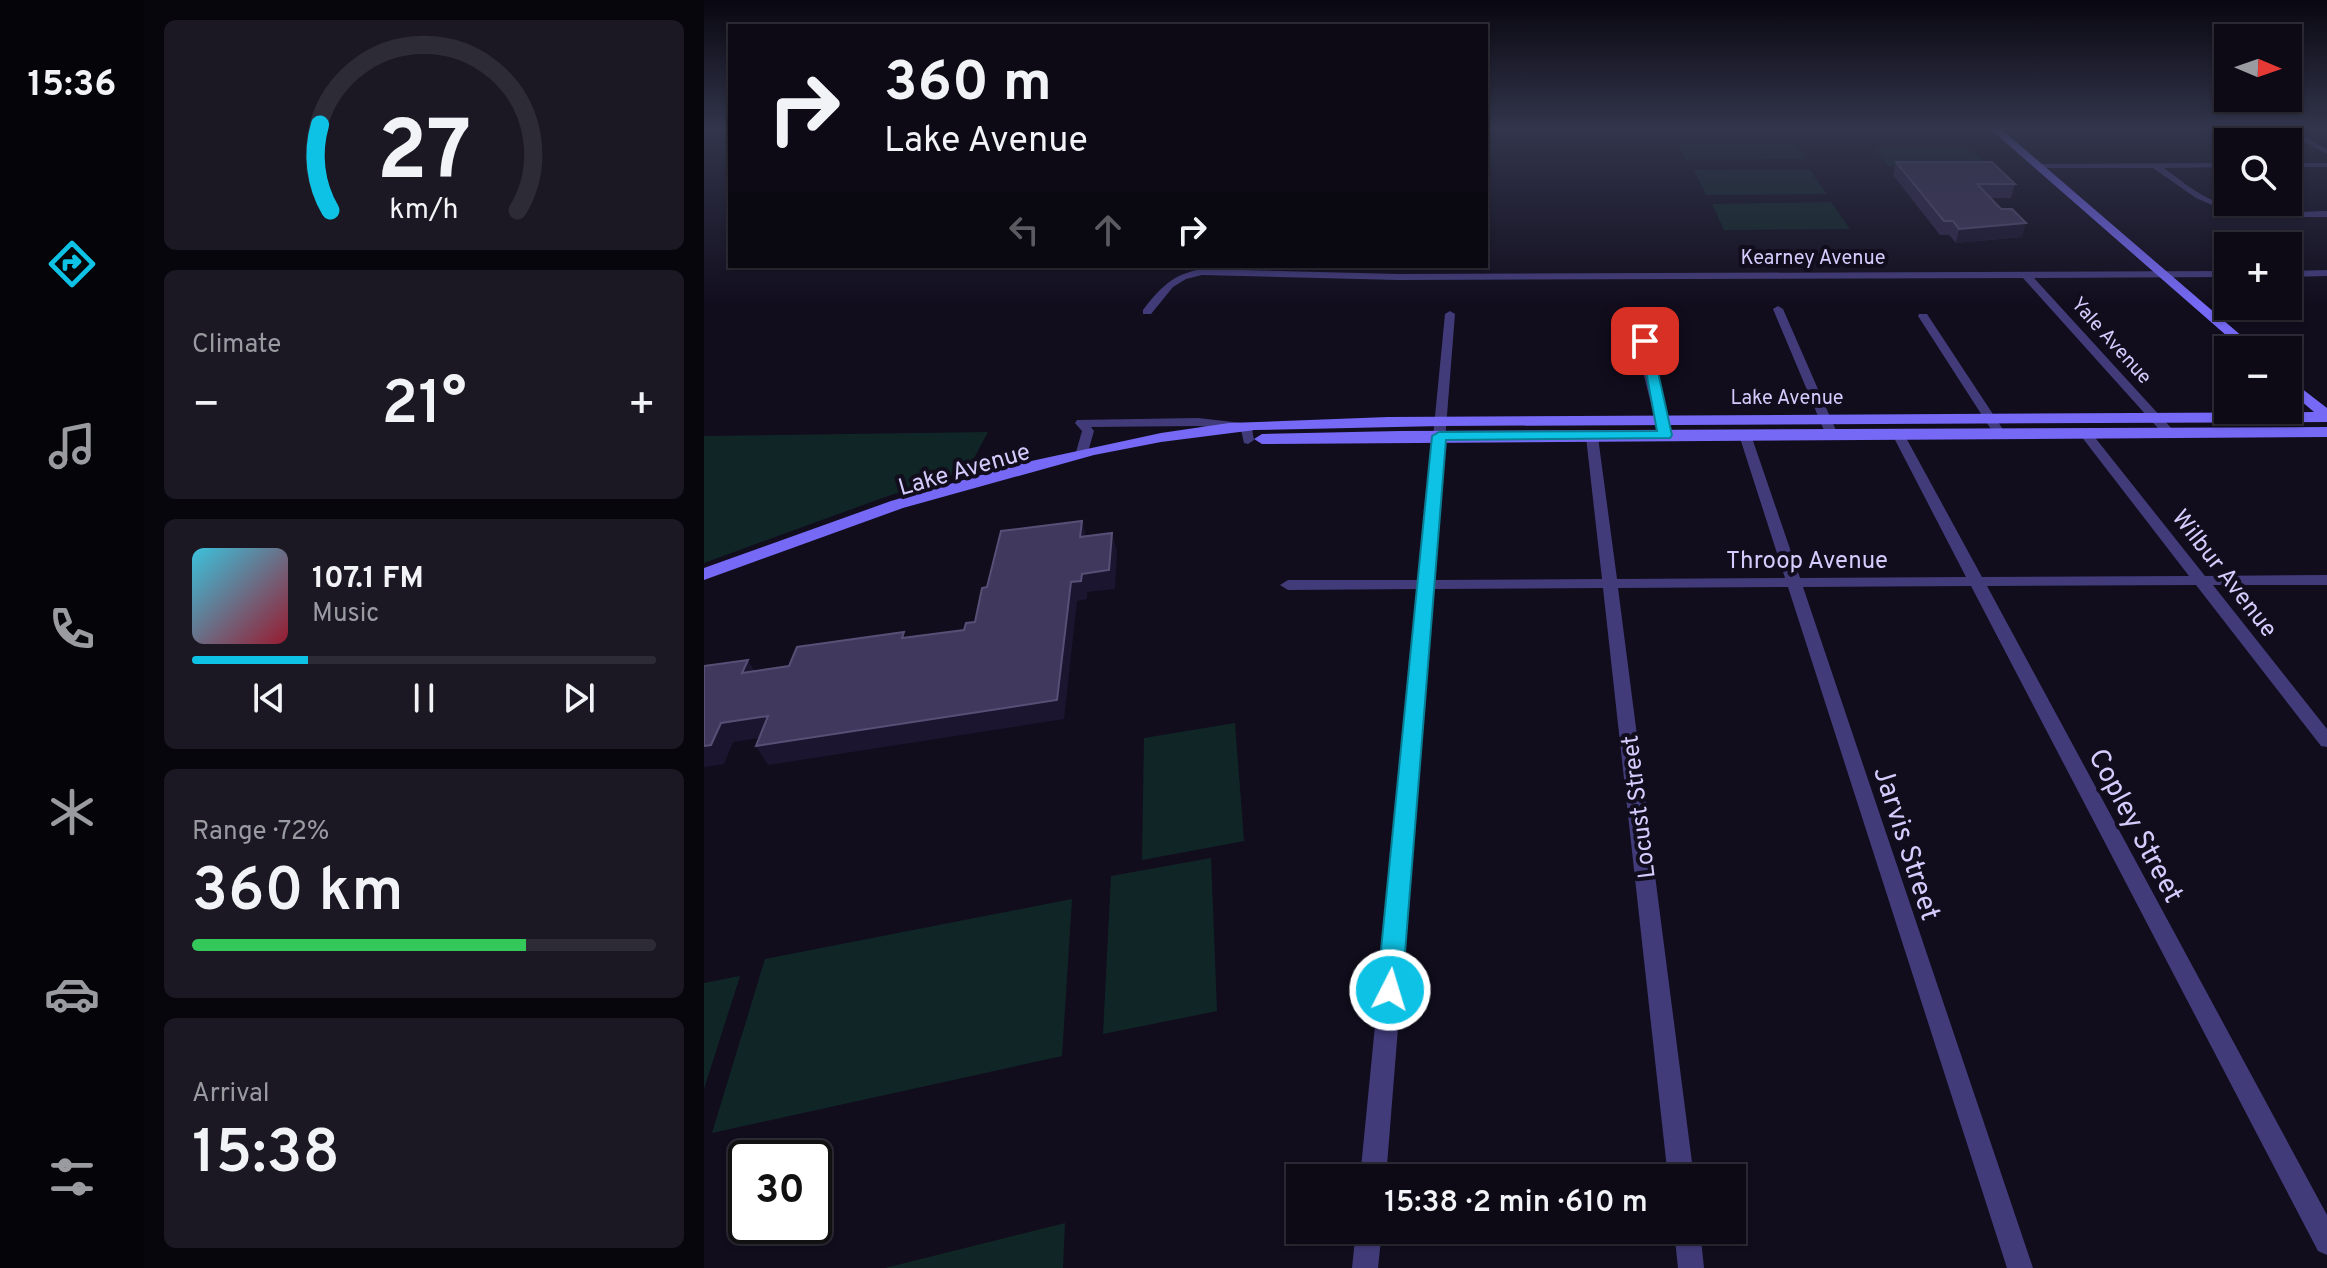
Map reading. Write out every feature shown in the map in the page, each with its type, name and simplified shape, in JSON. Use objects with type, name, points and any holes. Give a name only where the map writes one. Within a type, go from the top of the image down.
[{"type":"main road","points":[[2063,187],[2235,336]]},
{"type":"main road","points":[[2302,395],[2327,417]]},
{"type":"main road","name":"Lake Avenue","points":[[1440,428],[1592,437],[1663,428],[1745,435],[1991,418],[2327,417]]},
{"type":"main road","name":"Lake Avenue","points":[[704,574],[898,502],[997,472],[1176,435],[1440,428],[1830,427],[1898,434],[2327,432]]},
{"type":"main road","name":"Lake Avenue","points":[[704,585],[879,519],[970,490],[1112,457],[1248,434]]},
{"type":"street","points":[[2187,187],[2227,208],[2260,213],[2327,214]]},
{"type":"street","name":"Kearney Avenue","points":[[1147,312],[1172,281],[1182,275],[1202,272],[1398,277],[2214,274]]},
{"type":"street","points":[[2302,274],[2327,273]]},
{"type":"street","name":"Yale Avenue","points":[[2025,274],[2169,433]]},
{"type":"street","points":[[1778,309],[1830,427]]},
{"type":"street","points":[[1374,1164],[1450,314]]},
{"type":"street","points":[[1923,316],[2000,434]]},
{"type":"street","points":[[1643,324],[1648,367],[1663,428]]},
{"type":"street","name":"Lake Avenue","points":[[1082,452],[1088,431],[1081,423],[1198,422],[1248,434]]},
{"type":"street","name":"Wilbur Avenue","points":[[2085,433],[2327,741]]},
{"type":"street","name":"Copley Street","points":[[1898,434],[2327,1242]]},
{"type":"street","name":"Jarvis Street","points":[[1745,435],[2020,1268]]},
{"type":"street","name":"Locust Street","points":[[1592,437],[1679,1164]]},
{"type":"street","name":"Throop Avenue","points":[[1288,585],[2327,580]]},
{"type":"street","points":[[1365,1268],[1368,1244]]},
{"type":"street","points":[[1688,1244],[1691,1268]]},
{"type":"green space","points":[[1702,187],[1822,187],[1827,194],[1706,195]]},
{"type":"green space","points":[[1831,202],[1850,229],[1724,230],[1712,204]]},
{"type":"green space","points":[[988,432],[967,471],[885,497],[704,563],[704,436]]},
{"type":"green space","points":[[1235,723],[1244,841],[1142,860],[1144,738]]},
{"type":"green space","points":[[1211,858],[1217,1011],[1103,1034],[1111,876]]},
{"type":"green space","points":[[1072,899],[1062,1056],[712,1133],[765,959]]},
{"type":"green space","points":[[740,976],[704,1089],[704,983]]},
{"type":"green space","points":[[1065,1223],[1063,1268],[885,1268]]},
{"type":"building","points":[[1916,187],[1980,187],[2001,209],[2012,209],[2026,223],[1959,229],[1953,221],[1944,221]]},
{"type":"building","points":[[1082,521],[1080,537],[1112,533],[1109,570],[1082,574],[1081,581],[1071,582],[1057,700],[756,746],[768,716],[721,723],[711,745],[704,746],[704,666],[748,660],[742,673],[789,666],[797,647],[904,632],[902,638],[964,630],[966,623],[975,622],[982,588],[987,587],[1001,531]]},
{"type":"route","points":[[1390,990],[1439,436],[1665,435],[1645,341]]}]
